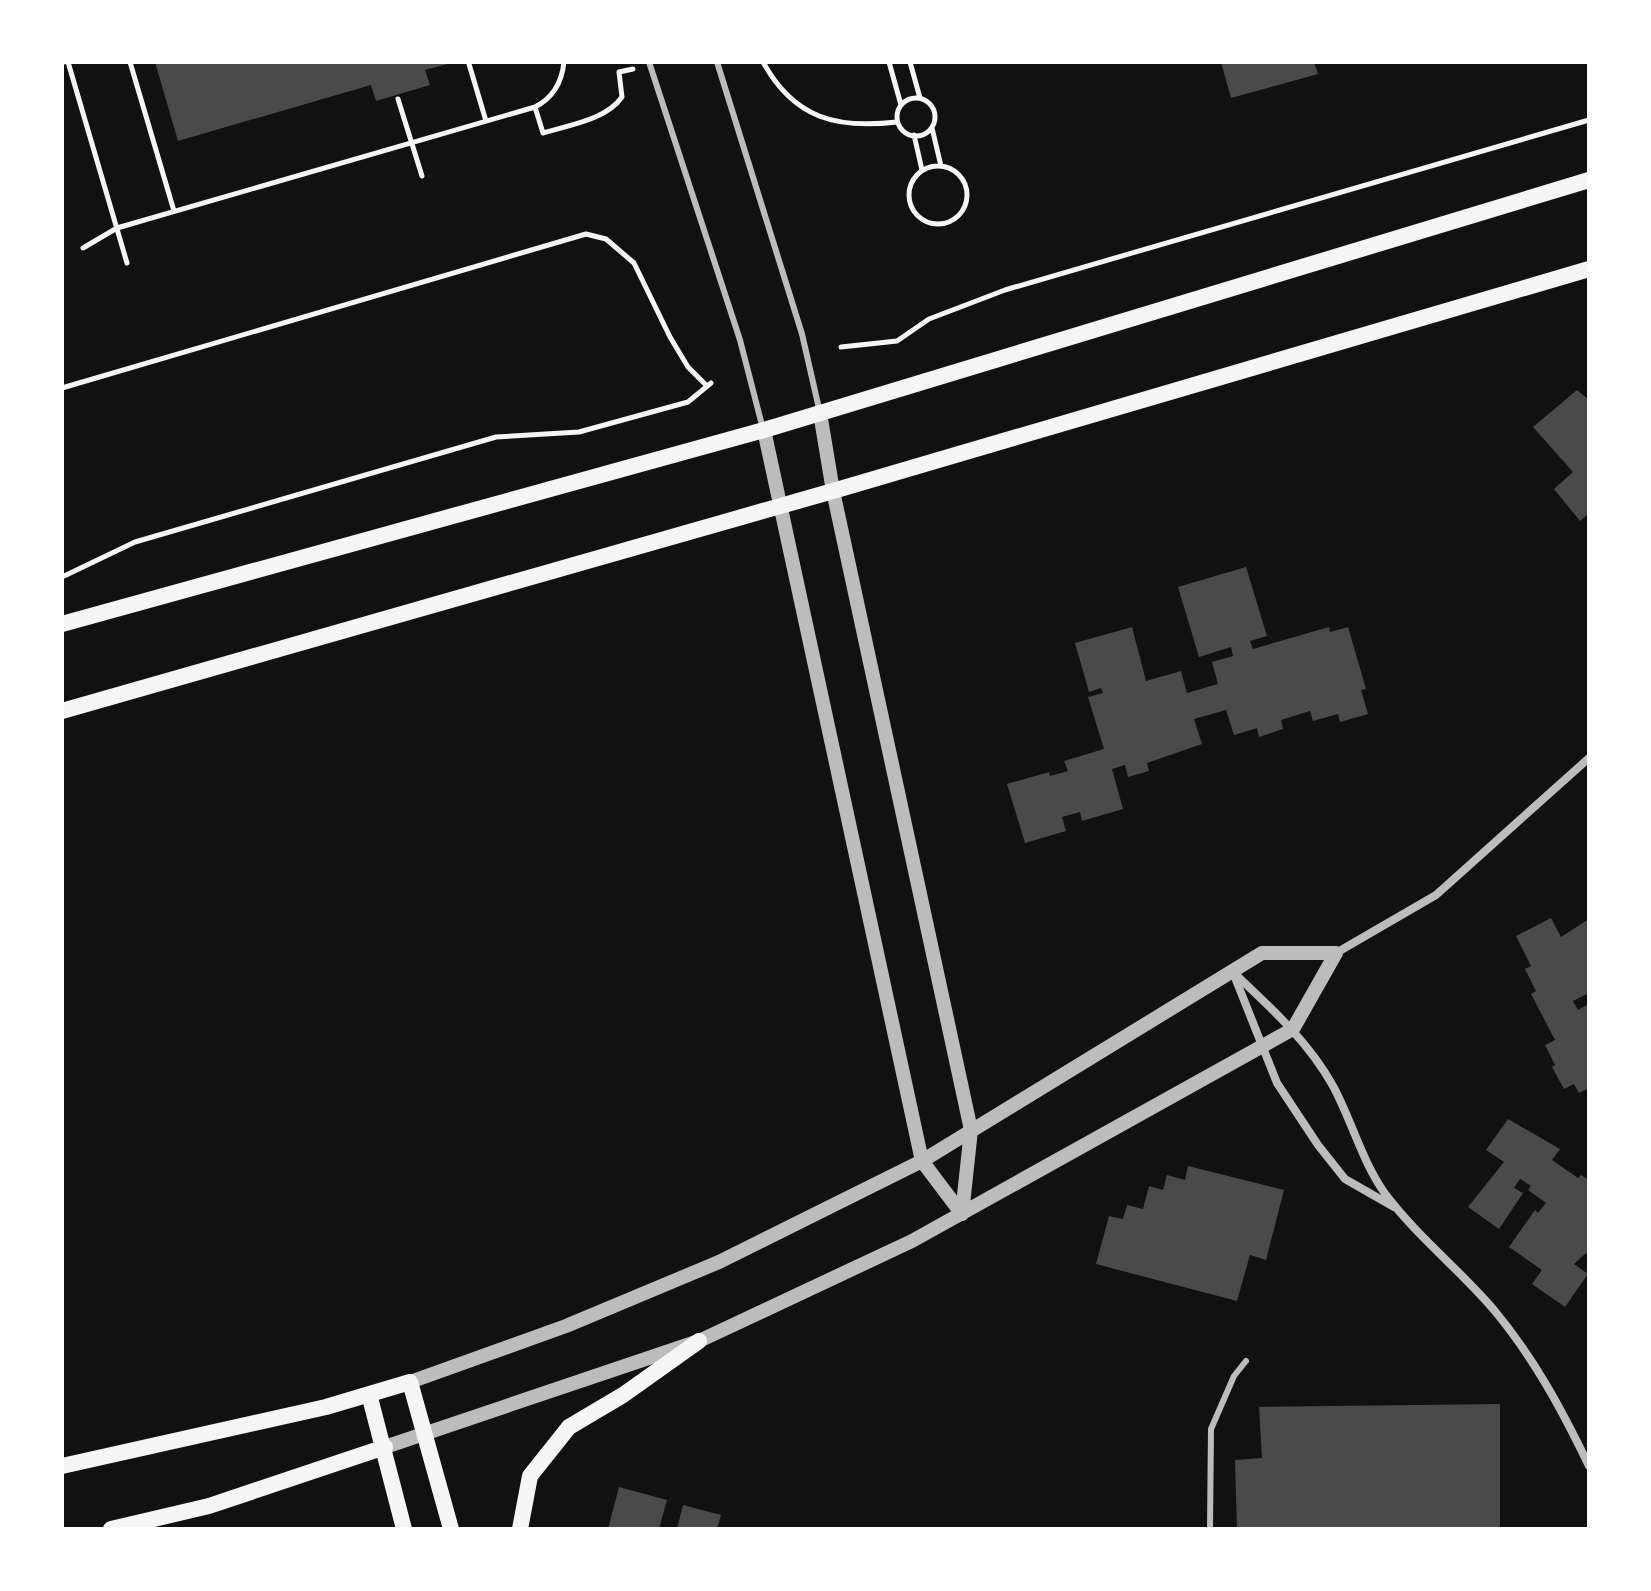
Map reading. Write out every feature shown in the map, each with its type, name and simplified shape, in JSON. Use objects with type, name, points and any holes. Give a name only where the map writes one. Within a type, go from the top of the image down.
[{"type":"main road","points":[[62,624],[764,430],[1589,180]]},
{"type":"main road","points":[[62,711],[833,491],[1589,269]]},
{"type":"main road","points":[[520,1529],[530,1476],[569,1427],[623,1395],[699,1341]]},
{"type":"main road","points":[[62,1466],[326,1407],[410,1382],[451,1529]]},
{"type":"main road","points":[[369,1394],[404,1529]]},
{"type":"main road","points":[[111,1529],[209,1506],[385,1447]]},
{"type":"street","points":[[820,413],[833,491],[971,1130],[962,1214]]},
{"type":"street","points":[[764,430],[922,1161],[962,1214]]},
{"type":"street","points":[[410,1382],[566,1326],[719,1262],[922,1161],[1262,953],[1336,953],[1436,895],[1589,758]]},
{"type":"street","points":[[385,1447],[699,1341],[857,1270],[1293,1029],[1336,953]]},
{"type":"street","points":[[1233,972],[1293,1029],[1332,1085],[1375,1178],[1398,1210],[1493,1309],[1526,1352],[1555,1397],[1589,1466]]},
{"type":"street","points":[[1233,972],[1277,1083],[1345,1179],[1398,1210]]},
{"type":"lane","points":[[649,62],[740,340],[764,430]]},
{"type":"lane","points":[[717,62],[802,334],[820,413]]},
{"type":"lane","points":[[1210,1529],[1211,1429],[1234,1376],[1246,1361]]},
{"type":"path","points":[[64,62],[127,263]]},
{"type":"path","points":[[130,62],[174,211]]},
{"type":"path","points":[[83,248],[117,228],[535,107],[553,92],[562,77],[564,62]]},
{"type":"path","points":[[763,62],[772,78],[801,106],[827,120],[857,126],[897,122]]},
{"type":"path","points":[[889,62],[901,105],[897,122],[904,132],[914,135],[922,135],[932,126]]},
{"type":"path","points":[[910,62],[920,99]]},
{"type":"path","points":[[469,64],[486,121]]},
{"type":"path","points":[[535,107],[543,133],[594,117],[615,107],[622,97],[619,72],[633,69]]},
{"type":"path","points":[[398,99],[422,176]]},
{"type":"path","points":[[901,105],[912,99],[920,99],[932,108],[932,126],[941,166]]},
{"type":"path","points":[[841,347],[897,341],[929,319],[1005,290],[1589,120]]},
{"type":"path","points":[[914,135],[922,170]]},
{"type":"path","points":[[941,166],[959,174],[968,192],[963,211],[947,224],[920,219],[910,204],[910,185],[922,170],[941,166]]},
{"type":"path","points":[[62,388],[586,234],[614,244],[634,263],[688,367],[709,385],[688,402],[579,432],[496,437],[135,542],[62,577]]},
{"type":"building","points":[[155,62],[451,63],[425,70],[430,85],[376,101],[371,85],[178,141]]},
{"type":"building","points":[[1221,62],[1314,62],[1318,74],[1231,98]]},
{"type":"building","points":[[1577,390],[1589,400],[1589,513],[1580,521],[1554,489],[1573,472],[1533,427]]},
{"type":"building","points":[[1246,567],[1267,636],[1250,641],[1253,649],[1329,627],[1330,632],[1348,627],[1366,689],[1361,690],[1368,714],[1340,722],[1338,714],[1313,721],[1310,711],[1281,720],[1283,729],[1259,737],[1257,728],[1234,735],[1226,710],[1194,719],[1202,744],[1147,763],[1149,771],[1128,777],[1125,765],[1112,769],[1123,809],[1082,821],[1080,812],[1062,817],[1066,831],[1025,843],[1007,784],[1049,772],[1050,776],[1068,771],[1064,761],[1104,749],[1088,697],[1103,693],[1101,688],[1089,692],[1075,643],[1132,627],[1146,681],[1181,671],[1187,693],[1218,684],[1212,662],[1233,656],[1231,647],[1199,657],[1178,587]]},
{"type":"building","points":[[1551,918],[1561,937],[1589,919],[1589,993],[1573,1001],[1578,1010],[1587,1005],[1589,1009],[1589,1088],[1579,1093],[1574,1084],[1564,1089],[1552,1067],[1555,1065],[1545,1045],[1555,1040],[1531,994],[1536,991],[1525,969],[1531,966],[1516,936]]},
{"type":"building","points":[[1508,1119],[1560,1149],[1552,1160],[1578,1178],[1581,1175],[1589,1180],[1589,1255],[1586,1253],[1574,1264],[1588,1274],[1565,1307],[1532,1284],[1542,1270],[1509,1247],[1535,1210],[1538,1213],[1546,1203],[1528,1190],[1531,1186],[1520,1179],[1514,1188],[1523,1193],[1499,1229],[1468,1207],[1504,1162],[1486,1150]]},
{"type":"building","points":[[1188,1166],[1284,1190],[1266,1260],[1250,1255],[1237,1301],[1096,1264],[1109,1216],[1123,1219],[1127,1205],[1143,1209],[1149,1186],[1163,1190],[1167,1175],[1185,1180]]},
{"type":"building","points":[[1500,1404],[1500,1529],[1237,1529],[1235,1460],[1262,1458],[1259,1407]]},
{"type":"building","points":[[619,1487],[667,1500],[659,1529],[608,1529]]},
{"type":"building","points":[[683,1505],[721,1515],[717,1529],[677,1529]]}]
